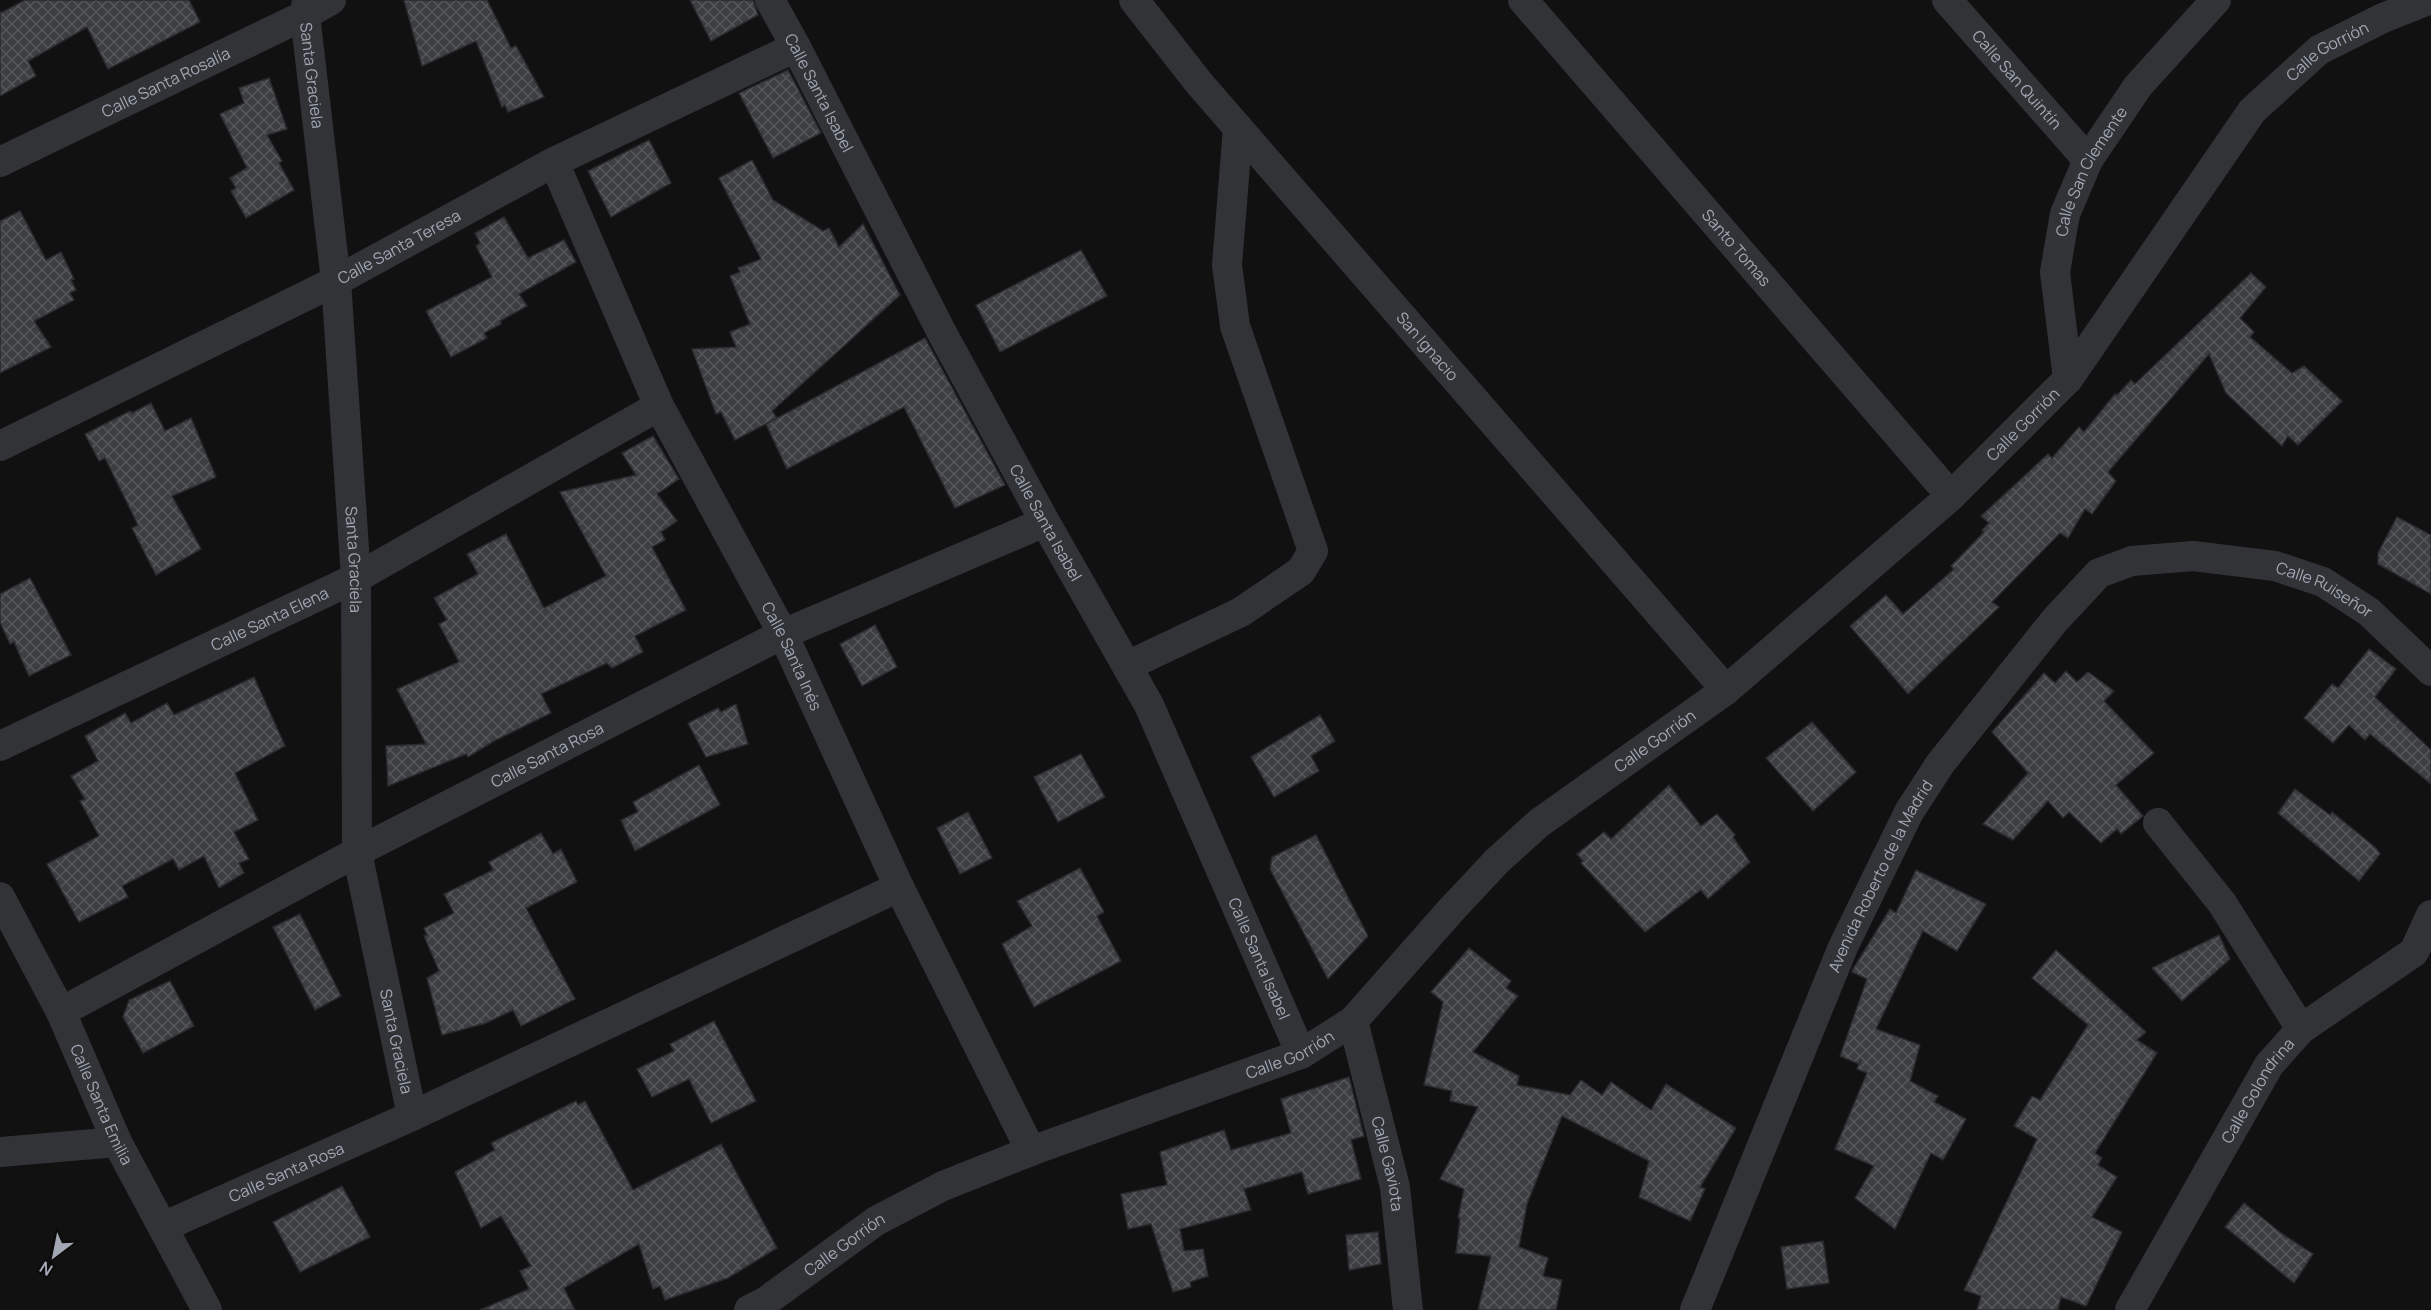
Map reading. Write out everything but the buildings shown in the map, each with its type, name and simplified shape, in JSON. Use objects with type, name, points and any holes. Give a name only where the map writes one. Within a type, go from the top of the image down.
[{"type":"street","name":"Calle Santa Rosalía","points":[[0,162],[306,8],[331,0]]},
{"type":"street","name":"Calle Santa Isabel","points":[[770,0],[942,333],[1045,522],[1149,705],[1301,1054]]},
{"type":"street","name":"San Ignacio","points":[[1134,0],[1199,83],[1726,690]]},
{"type":"street","name":"Santo Tomas","points":[[1523,0],[1952,496]]},
{"type":"street","name":"Calle San Quintín","points":[[1947,0],[2088,160]]},
{"type":"street","name":"Calle San Clemente","points":[[2068,379],[2055,272],[2065,214],[2088,160],[2138,86],[2216,0]]},
{"type":"street","name":"Calle Gorrión","points":[[749,1310],[765,1302],[876,1221],[943,1186],[1031,1151],[1301,1054],[1353,1021],[1497,861],[1539,823],[1726,690],[1952,496],[2068,379],[2252,111],[2319,50],[2383,18],[2428,0]]},
{"type":"street","name":"Santa Graciela","points":[[306,8],[336,281],[356,578],[357,852],[412,1116]]},
{"type":"street","name":"Calle Santa Teresa","points":[[0,446],[336,281],[554,162],[796,47]]},
{"type":"street","points":[[1127,666],[1241,612],[1301,571],[1313,551],[1235,326],[1227,265],[1238,128]]},
{"type":"street","name":"Calle Santa Inés","points":[[554,162],[659,406],[783,634],[899,887],[1031,1151]]},
{"type":"street","name":"Calle Santa Elena","points":[[0,746],[356,578],[659,406]]},
{"type":"street","name":"Calle Santa Rosa","points":[[61,1012],[357,852],[783,634],[1045,522]]},
{"type":"street","name":"Calle Ruiseñor","points":[[2193,556],[2276,566],[2323,582],[2369,612],[2431,671]]},
{"type":"street","name":"Avenida Roberto de la Madrid","points":[[1695,1310],[1843,947],[1909,812],[1940,764],[2055,620],[2099,573],[2132,561],[2193,556]]},
{"type":"street","points":[[2158,823],[2222,903],[2301,1029]]},
{"type":"street","name":"Calle Santa Rosa","points":[[163,1227],[412,1116],[899,887]]},
{"type":"street","name":"Calle Santa Emilia","points":[[0,897],[61,1012],[117,1142],[207,1310]]},
{"type":"street","name":"Calle Golondrina","points":[[2130,1310],[2270,1065],[2301,1029],[2423,954],[2431,915]]},
{"type":"street","name":"Calle Gaviota","points":[[1353,1021],[1395,1187],[1408,1310]]},
{"type":"street","points":[[0,1152],[117,1142]]}]
